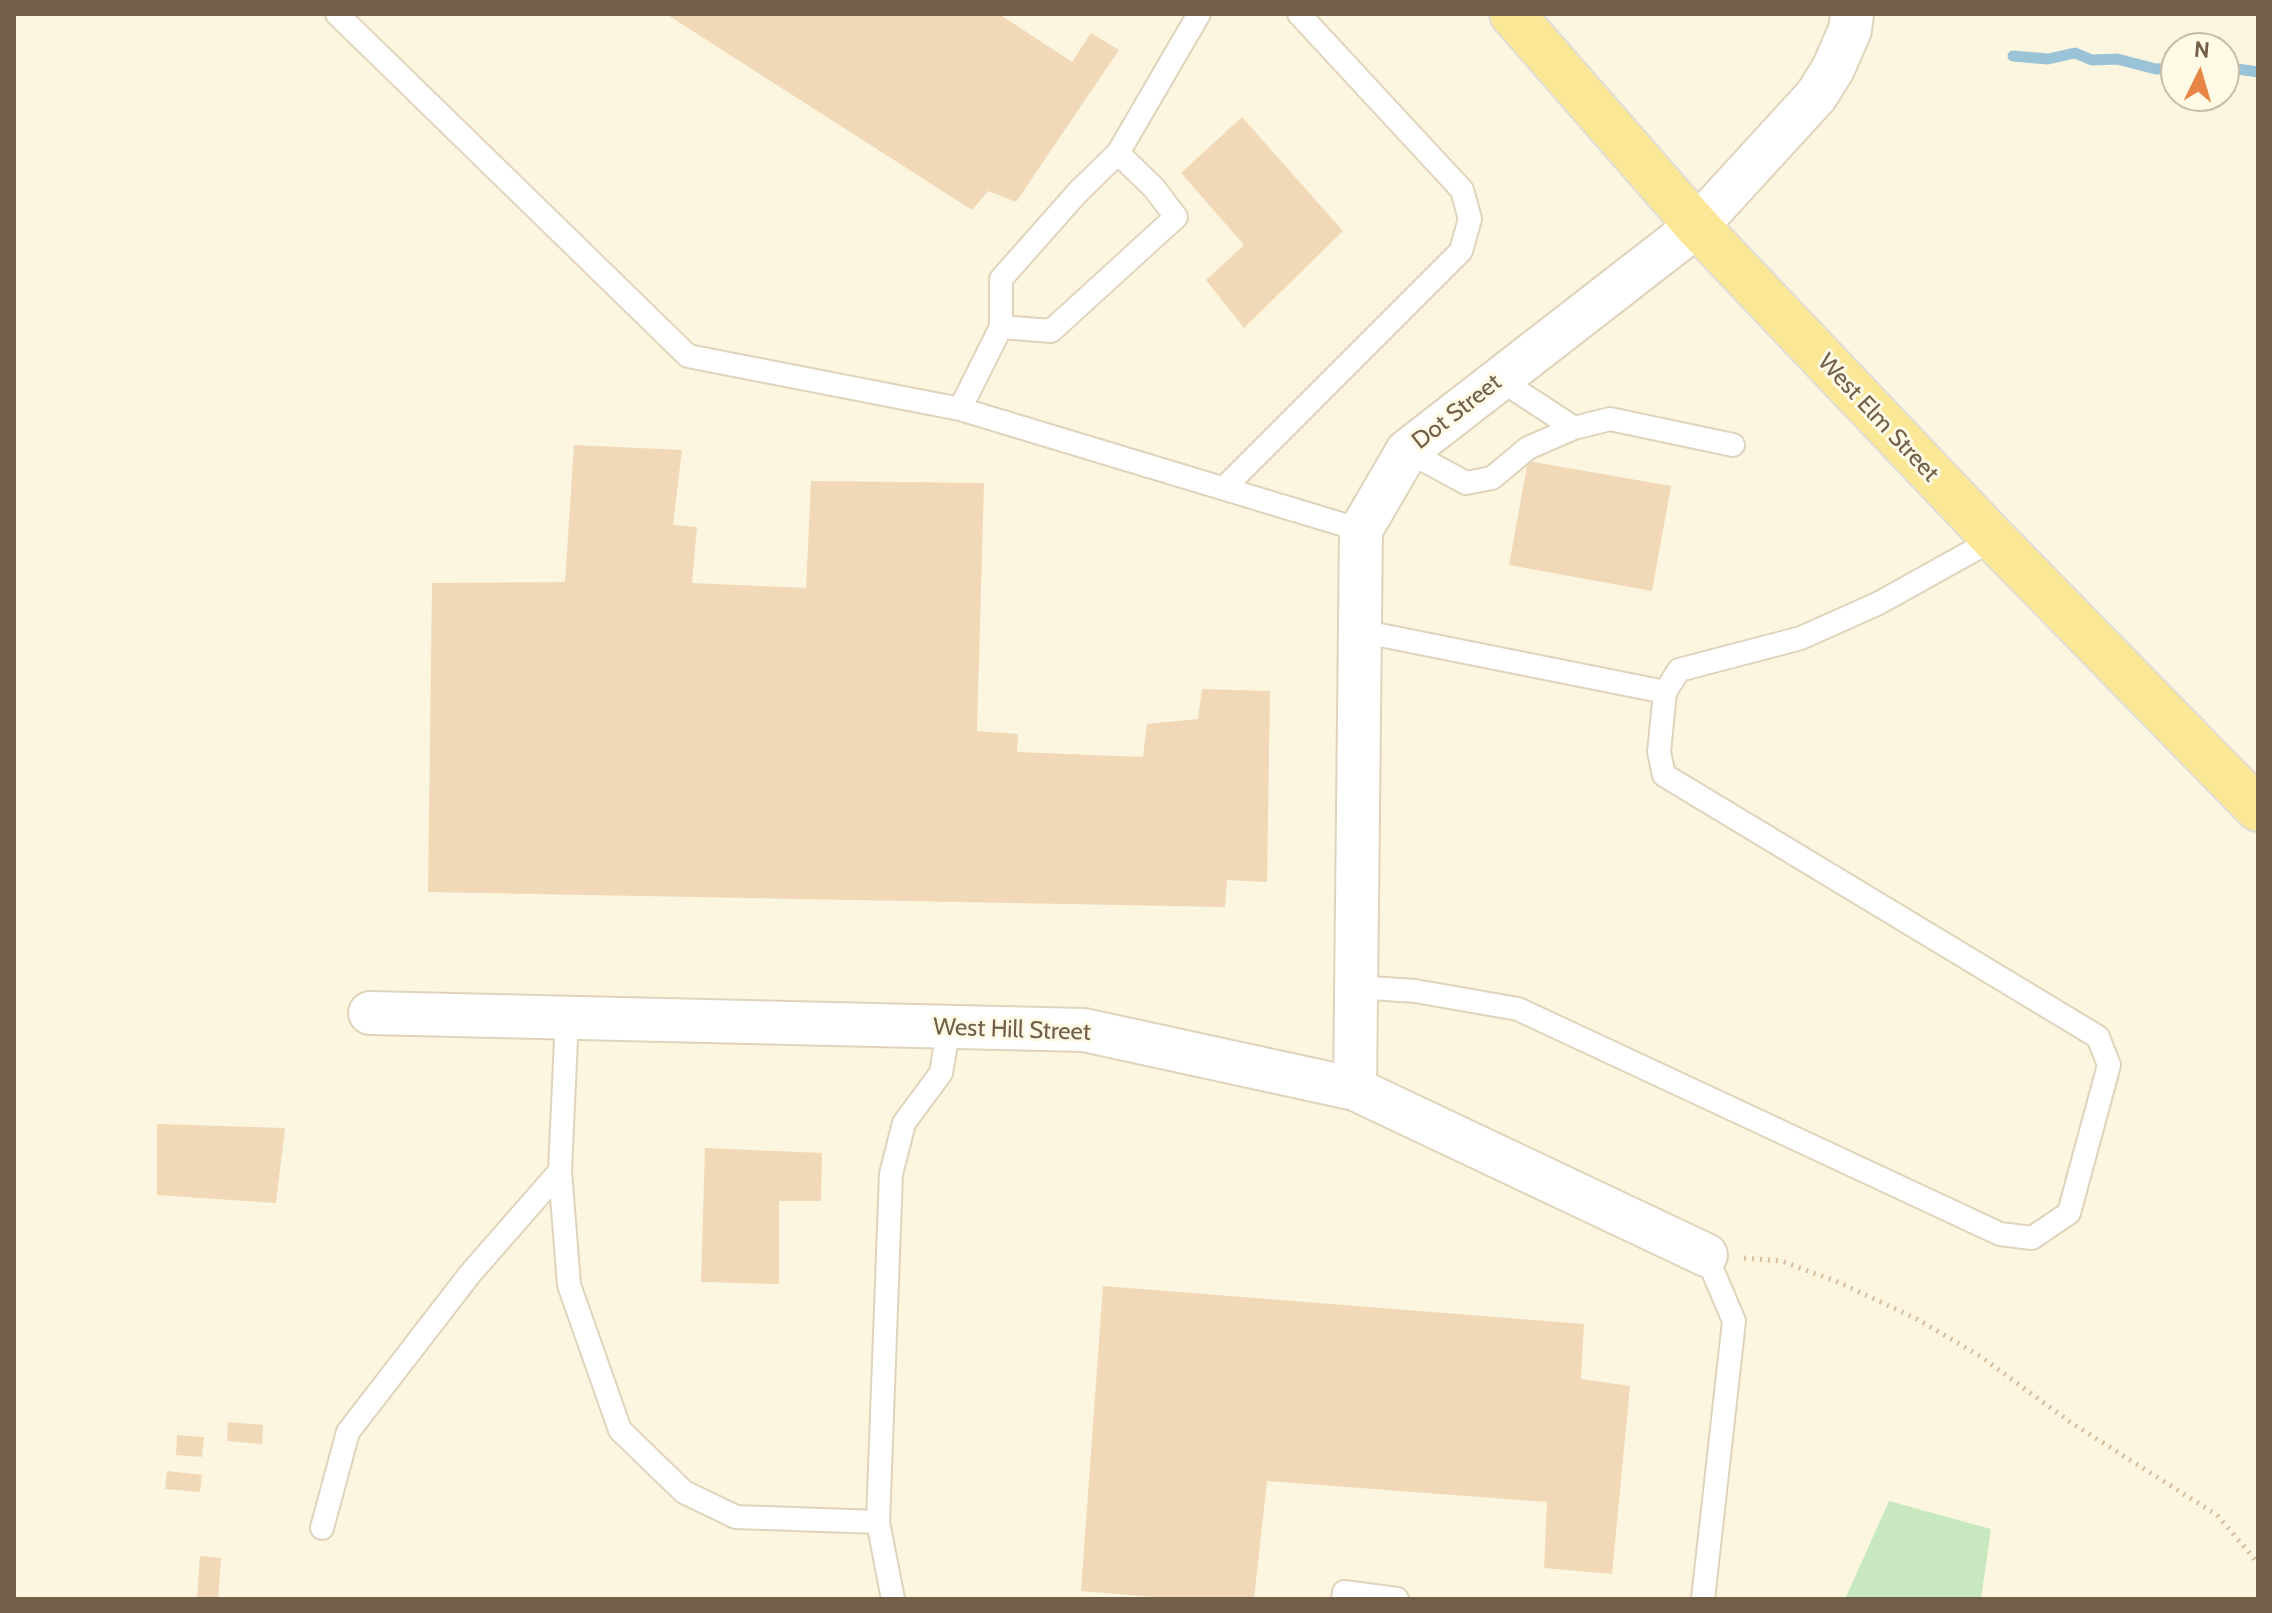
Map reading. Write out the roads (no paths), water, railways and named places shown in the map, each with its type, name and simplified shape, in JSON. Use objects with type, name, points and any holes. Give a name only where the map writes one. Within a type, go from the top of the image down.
[{"type":"main road","name":"West Elm Street","points":[[1512,14],[1697,226],[1994,539],[2258,809]]},
{"type":"street","name":"Dot Street","points":[[1355,1089],[1361,530],[1407,451],[1697,226],[1816,96],[1833,69],[1850,30],[1852,14]]},
{"type":"street","name":"West Hill Street","points":[[370,1013],[1084,1030],[1355,1089],[1706,1255]]},
{"type":"lane","points":[[338,14],[688,356],[960,409],[1361,530]]},
{"type":"lane","points":[[960,409],[1001,327],[1001,279],[1078,192],[1118,153],[1199,14]]},
{"type":"lane","points":[[1224,488],[1461,251],[1470,219],[1462,190],[1299,14]]},
{"type":"lane","points":[[1001,327],[1051,331],[1176,217],[1154,188],[1118,153]]},
{"type":"lane","points":[[1499,379],[1574,428]]},
{"type":"lane","points":[[1407,451],[1466,483],[1492,478],[1528,448],[1574,428],[1610,419],[1733,445]]},
{"type":"lane","points":[[1356,987],[1415,991],[1518,1009],[2000,1234],[2032,1238],[2069,1213],[2109,1065],[2098,1037],[1664,775],[1659,752],[1665,692],[1679,670],[1801,638],[1879,603],[1994,539]]},
{"type":"lane","points":[[1360,631],[1665,692]]},
{"type":"lane","points":[[567,1017],[560,1171],[569,1285],[620,1430],[684,1492],[736,1517],[878,1522]]},
{"type":"lane","points":[[893,1599],[878,1522],[891,1174],[904,1123],[941,1073],[949,1027]]},
{"type":"lane","points":[[322,1528],[348,1432],[470,1274],[560,1171]]},
{"type":"lane","points":[[1703,1599],[1734,1321],[1706,1255]]},
{"type":"lane","points":[[1343,1599],[1344,1592],[1397,1599]]},
{"type":"waterway","points":[[2013,56],[2048,59],[2075,53],[2092,60],[2117,59],[2160,69]]},
{"type":"waterway","points":[[2240,69],[2258,72]]}]
